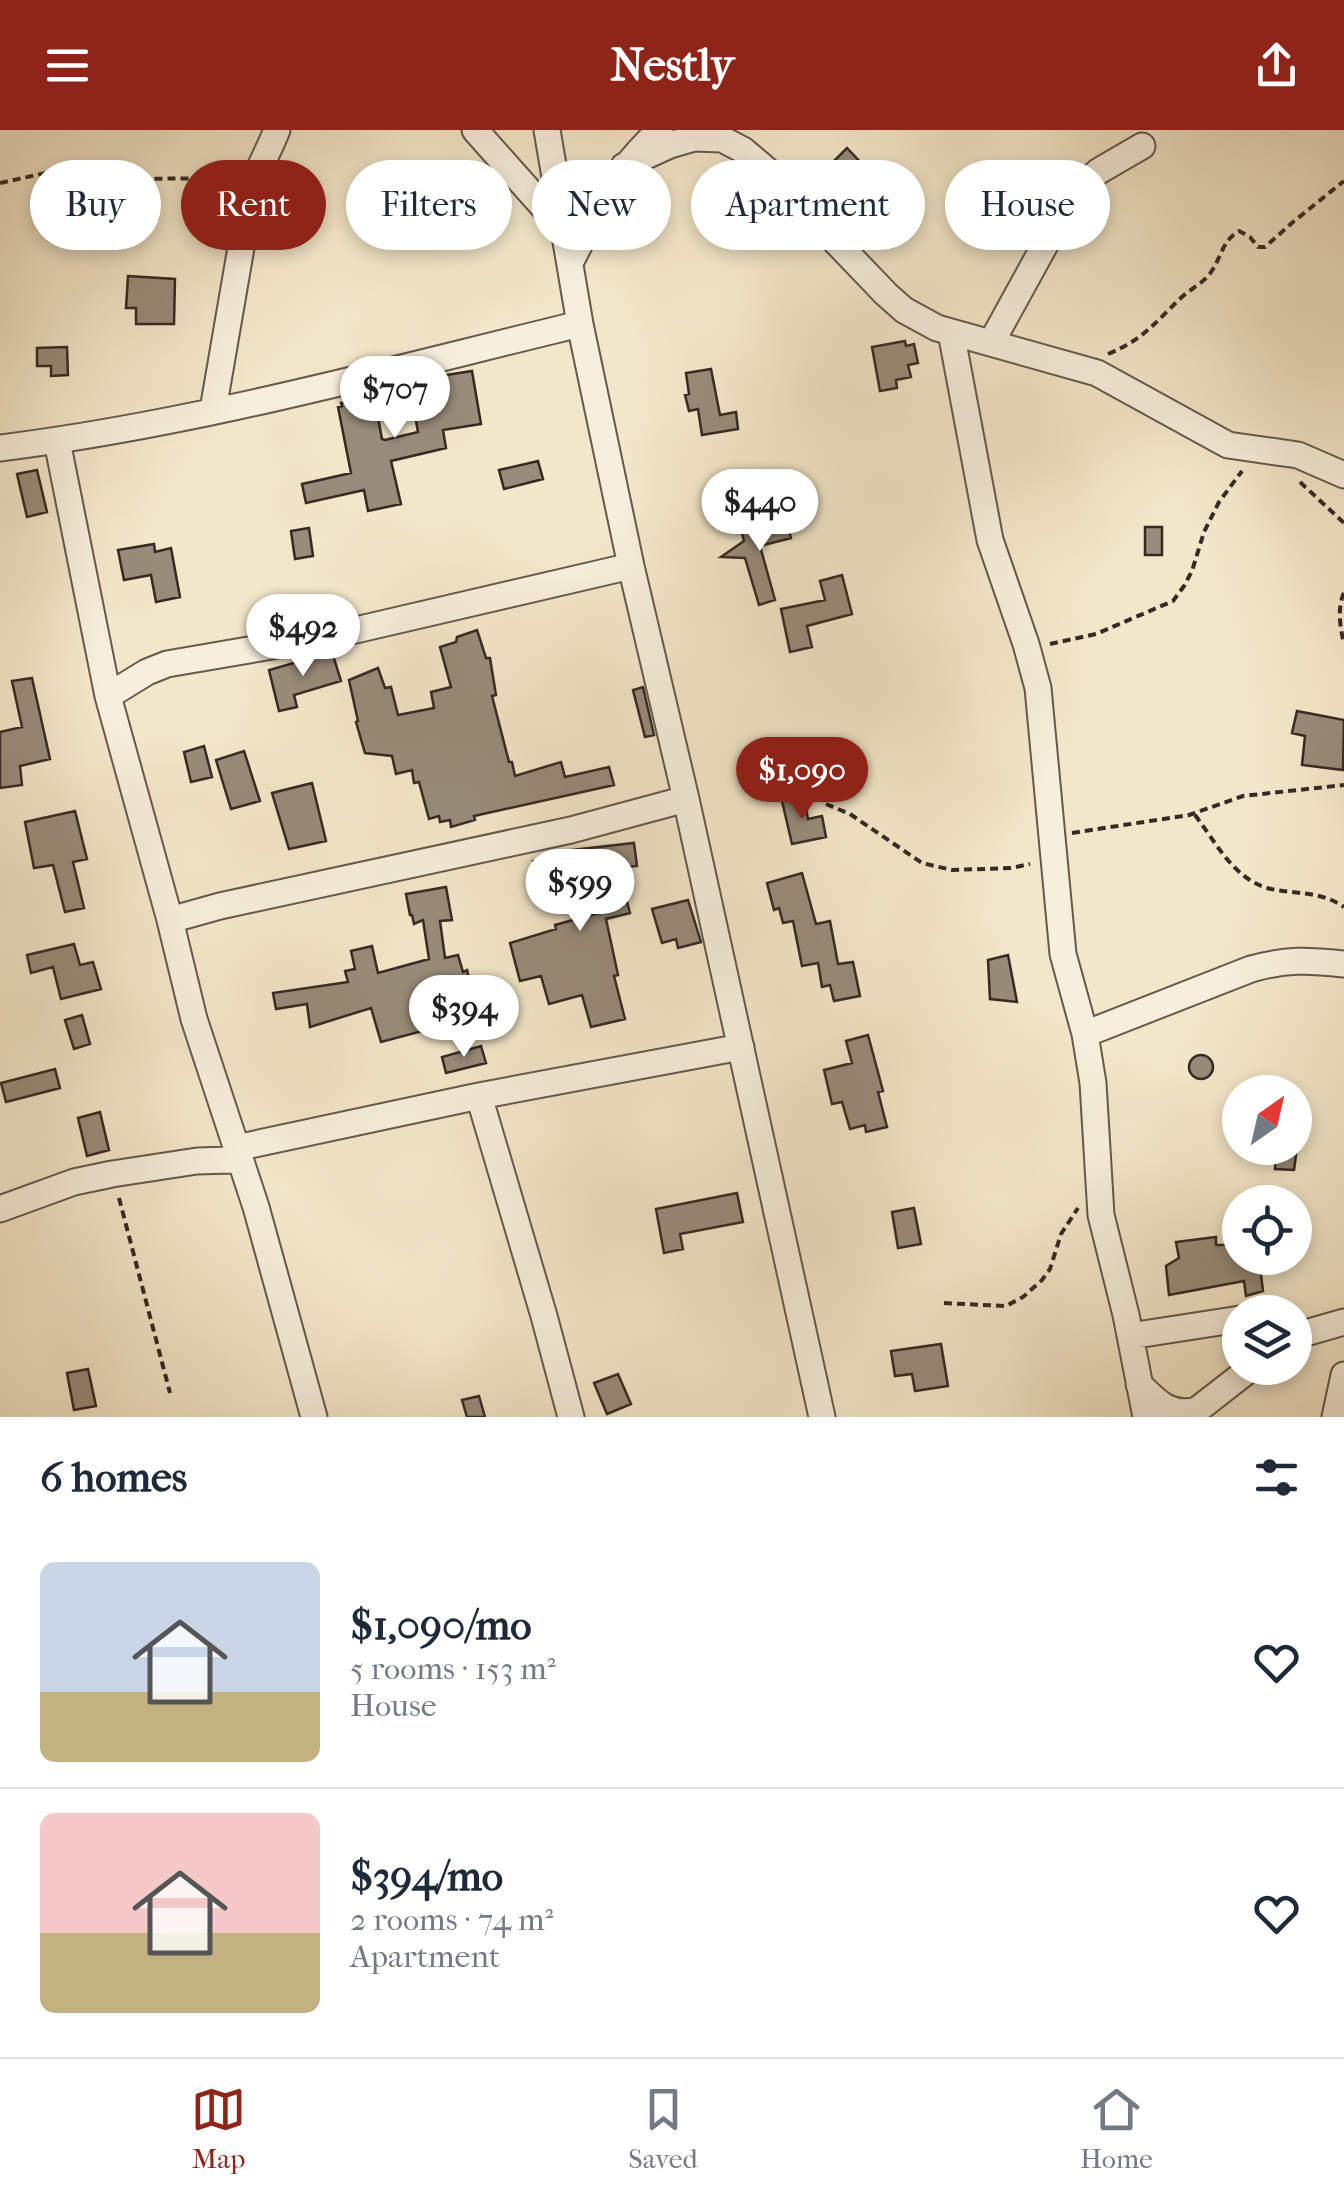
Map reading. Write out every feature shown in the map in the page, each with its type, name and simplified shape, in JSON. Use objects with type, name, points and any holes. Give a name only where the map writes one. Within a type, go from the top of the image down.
[{"type":"street","points":[[263,160],[276,130]]},
{"type":"street","points":[[475,130],[532,194]]},
{"type":"street","points":[[548,130],[553,160]]},
{"type":"street","points":[[630,160],[660,130]]},
{"type":"street","points":[[637,160],[691,134],[722,138],[769,172],[904,310],[920,320],[1106,377],[1228,446],[1298,455],[1344,476]]},
{"type":"street","points":[[990,343],[1074,192],[1099,171],[1142,146]]},
{"type":"street","points":[[213,410],[241,250]]},
{"type":"street","points":[[568,250],[631,566],[822,1417]]},
{"type":"street","points":[[570,264],[577,250]]},
{"type":"street","points":[[0,448],[58,441],[213,410],[580,324]]},
{"type":"street","points":[[951,332],[990,540],[1038,688],[1063,954],[1085,1034],[1093,1083],[1102,1215],[1146,1417]]},
{"type":"street","points":[[58,441],[108,696],[194,1019],[256,1207],[314,1417]]},
{"type":"street","points":[[108,696],[168,664],[330,636],[631,566]]},
{"type":"street","points":[[170,920],[612,821],[686,799]]},
{"type":"street","points":[[1085,1034],[1275,962],[1344,964]]},
{"type":"street","points":[[0,1208],[74,1182],[197,1161],[231,1160],[479,1096],[741,1047]]},
{"type":"street","points":[[479,1096],[571,1417]]},
{"type":"street","points":[[1130,1336],[1222,1322]]},
{"type":"street","points":[[1312,1331],[1344,1322]]},
{"type":"street","points":[[1140,1384],[1164,1408],[1186,1413],[1229,1385]]},
{"type":"path","points":[[0,183],[50,172],[124,179],[181,179]]},
{"type":"path","points":[[1064,364],[1130,344],[1208,277],[1231,236],[1244,232],[1258,247],[1266,247],[1344,181]]},
{"type":"path","points":[[1027,649],[1096,634],[1173,601],[1192,570],[1219,502],[1262,449]]},
{"type":"path","points":[[1301,483],[1344,523]]},
{"type":"path","points":[[1344,593],[1340,600],[1344,643]]},
{"type":"path","points":[[826,804],[850,814],[922,863],[952,870],[980,870],[1011,868],[1053,848],[1194,813],[1243,796],[1344,785]]},
{"type":"path","points":[[1194,813],[1238,872],[1250,880],[1267,888],[1321,895],[1344,907]]},
{"type":"path","points":[[112,1174],[170,1393]]},
{"type":"path","points":[[944,1303],[1006,1306],[1024,1297],[1050,1269],[1061,1234],[1098,1180]]},
{"type":"building","points":[[847,148],[858,160],[835,160]]},
{"type":"building","points":[[128,276],[175,279],[174,324],[136,324],[136,308],[126,308]]},
{"type":"building","points":[[905,341],[906,346],[914,344],[918,363],[908,365],[911,377],[896,380],[897,388],[880,391],[872,347]]},
{"type":"building","points":[[67,347],[68,375],[51,376],[51,366],[37,366],[37,348]]},
{"type":"building","points":[[711,369],[720,415],[736,412],[738,429],[702,435],[698,409],[689,411],[686,373]]},
{"type":"building","points":[[472,371],[481,424],[443,430],[446,448],[391,461],[401,504],[368,511],[364,490],[306,503],[302,484],[351,473],[338,407],[341,403],[374,396],[382,439],[418,432],[412,398],[433,394],[432,388],[442,387],[440,376]]},
{"type":"building","points":[[538,461],[543,479],[504,489],[499,470]]},
{"type":"building","points":[[37,470],[47,512],[27,517],[17,474]]},
{"type":"building","points":[[786,518],[791,538],[760,546],[775,600],[759,605],[745,558],[721,557],[744,541],[741,530]]},
{"type":"building","points":[[1145,527],[1162,527],[1162,555],[1145,555]]},
{"type":"building","points":[[309,528],[313,556],[295,559],[291,531]]},
{"type":"building","points":[[154,544],[155,552],[171,548],[180,597],[156,602],[151,575],[124,580],[118,550]]},
{"type":"building","points":[[842,575],[852,614],[807,626],[812,647],[790,652],[781,609],[825,600],[820,581]]},
{"type":"building","points":[[477,630],[486,658],[490,658],[496,695],[492,696],[515,776],[561,762],[565,777],[609,767],[614,785],[474,816],[475,820],[451,827],[450,820],[440,822],[439,816],[429,819],[412,770],[396,774],[392,756],[365,753],[349,680],[378,668],[385,688],[391,687],[398,715],[434,708],[431,692],[451,687],[440,647]]},
{"type":"building","points":[[332,652],[341,681],[294,695],[297,707],[279,711],[269,670]]},
{"type":"building","points":[[32,678],[50,759],[20,766],[22,785],[0,788],[0,732],[22,727],[12,681]]},
{"type":"building","points":[[643,687],[654,735],[645,737],[633,690]]},
{"type":"building","points":[[1297,711],[1344,720],[1343,770],[1302,765],[1305,736],[1292,733]]},
{"type":"building","points":[[204,746],[212,777],[191,782],[184,752]]},
{"type":"building","points":[[244,751],[260,801],[231,809],[216,760]]},
{"type":"building","points":[[312,783],[326,841],[289,849],[272,793]]},
{"type":"building","points":[[804,797],[808,819],[822,816],[826,837],[792,844],[782,801]]},
{"type":"building","points":[[75,811],[87,859],[73,862],[84,908],[65,912],[53,865],[34,868],[25,822]]},
{"type":"building","points":[[634,843],[637,866],[618,868],[630,913],[606,919],[625,1019],[591,1027],[582,995],[549,1004],[541,976],[520,981],[510,943],[602,912],[593,876],[541,890],[533,861],[572,850]]},
{"type":"building","points":[[802,873],[816,924],[830,921],[838,964],[853,962],[860,996],[834,1001],[830,985],[822,987],[818,963],[802,966],[793,921],[783,923],[779,908],[774,910],[767,883]]},
{"type":"building","points":[[446,887],[452,920],[440,921],[445,958],[458,955],[463,972],[467,970],[472,1007],[430,1016],[434,1028],[381,1042],[371,1008],[310,1027],[307,1004],[276,1009],[273,993],[348,982],[345,971],[355,969],[351,951],[372,946],[378,973],[429,959],[423,920],[414,924],[406,894]]},
{"type":"building","points":[[688,900],[701,942],[678,948],[676,939],[662,943],[652,909]]},
{"type":"building","points":[[74,944],[80,965],[93,962],[101,989],[61,999],[53,967],[31,973],[27,955]]},
{"type":"building","points":[[1008,955],[1017,1002],[990,999],[988,960]]},
{"type":"building","points":[[82,1015],[90,1044],[74,1049],[65,1020]]},
{"type":"building","points":[[868,1035],[883,1091],[878,1092],[887,1127],[866,1132],[865,1125],[850,1129],[842,1102],[832,1104],[824,1070],[852,1063],[846,1041]]},
{"type":"building","points":[[481,1046],[486,1063],[446,1073],[442,1057]]},
{"type":"building","points":[[1201,1055],[1213,1067],[1201,1079],[1189,1067]]},
{"type":"building","points":[[55,1069],[60,1088],[6,1102],[1,1083]]},
{"type":"building","points":[[100,1112],[109,1150],[87,1156],[78,1118]]},
{"type":"building","points":[[1275,1165],[1295,1165],[1294,1170],[1275,1169]]},
{"type":"building","points":[[737,1193],[743,1222],[680,1234],[683,1249],[664,1253],[656,1209]]},
{"type":"building","points":[[914,1208],[921,1244],[898,1248],[892,1212]]},
{"type":"building","points":[[1216,1237],[1216,1245],[1222,1245],[1222,1275],[1261,1275],[1263,1291],[1246,1295],[1244,1281],[1169,1295],[1166,1266],[1179,1258],[1176,1242]]},
{"type":"building","points":[[941,1344],[948,1386],[915,1391],[912,1374],[895,1376],[891,1351]]},
{"type":"building","points":[[88,1369],[96,1406],[74,1410],[67,1373]]},
{"type":"building","points":[[618,1374],[631,1404],[607,1414],[594,1383]]},
{"type":"building","points":[[479,1396],[485,1417],[467,1417],[462,1400]]}]
